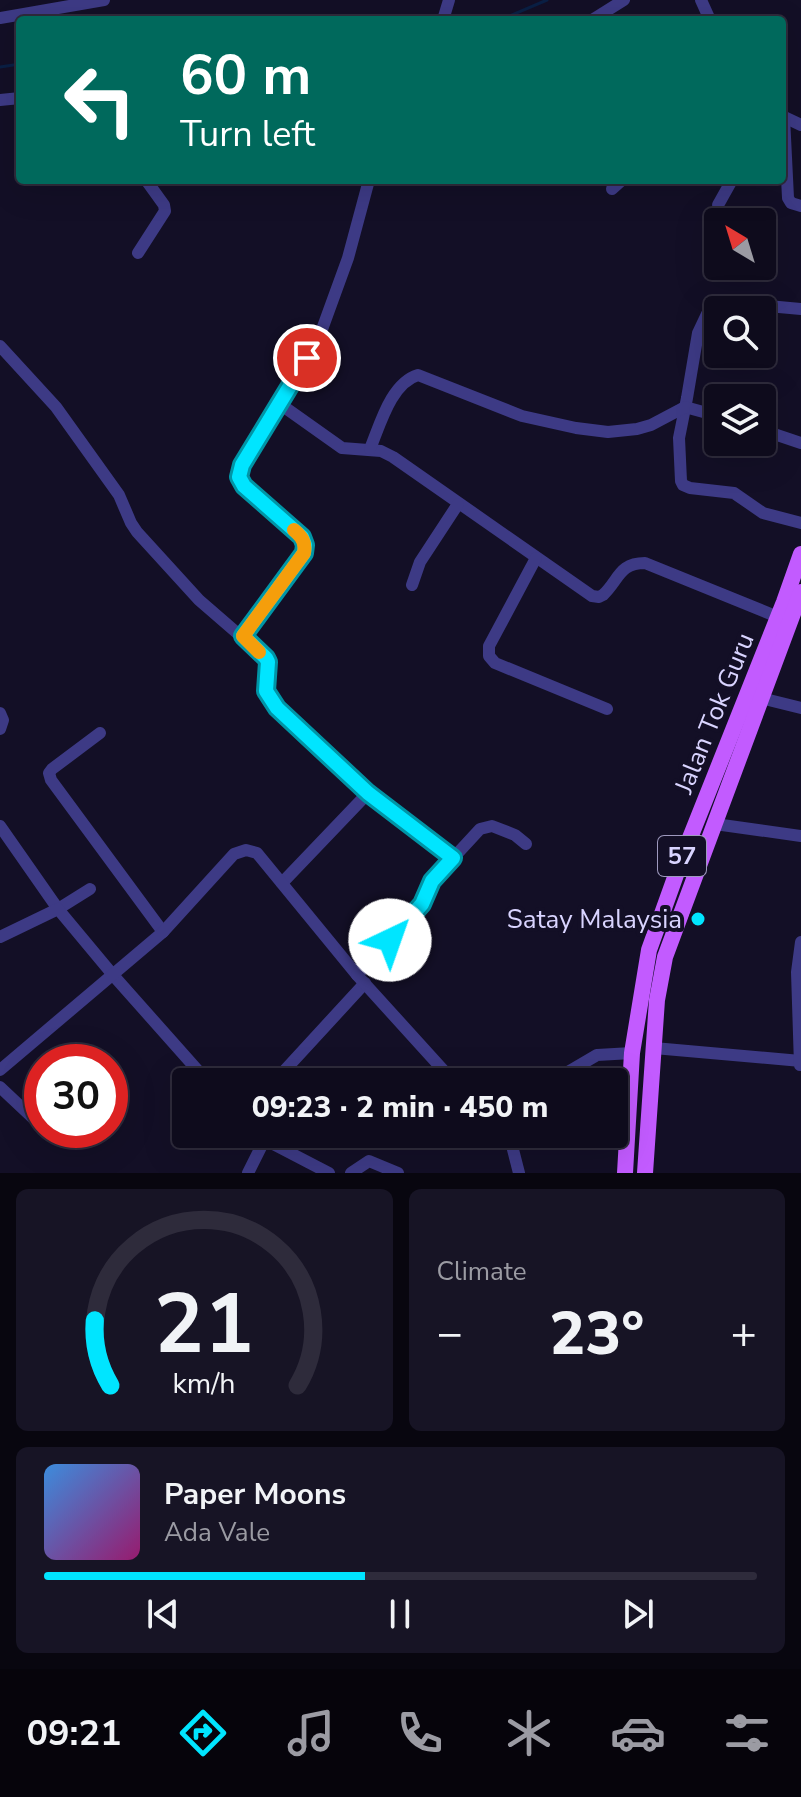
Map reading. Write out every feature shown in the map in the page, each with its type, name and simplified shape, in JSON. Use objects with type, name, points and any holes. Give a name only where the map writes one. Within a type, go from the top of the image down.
[{"type":"main road","name":"Jalan Tok Guru","points":[[625,1173],[632,1053],[649,950],[801,554]]},
{"type":"main road","name":"Jalan Tok Guru","points":[[645,1173],[657,1000],[665,957],[801,592]]},
{"type":"street","points":[[0,18],[104,0]]},
{"type":"street","points":[[598,16],[624,0]]},
{"type":"street","points":[[138,253],[165,211],[149,184]]},
{"type":"street","points":[[243,636],[304,553],[305,545],[302,537],[244,486],[239,477],[242,465],[320,335],[348,258],[368,184]]},
{"type":"street","points":[[612,189],[618,184]]},
{"type":"street","points":[[718,205],[730,184]]},
{"type":"street","points":[[786,184],[791,203],[801,206]]},
{"type":"street","points":[[776,307],[801,309]]},
{"type":"street","points":[[704,320],[698,331],[679,438],[683,485],[734,493],[763,513],[801,523]]},
{"type":"street","points":[[0,346],[56,407],[119,495],[137,532],[199,600],[243,636],[268,662],[266,691],[277,708],[368,793],[453,858]]},
{"type":"street","points":[[370,449],[398,387],[415,375],[522,416],[576,428],[608,432],[637,429],[685,407],[704,412]]},
{"type":"street","points":[[280,404],[337,445],[381,451],[393,457],[592,596],[603,595],[626,567],[645,563],[778,617]]},
{"type":"street","points":[[776,435],[801,443]]},
{"type":"street","points":[[412,585],[420,562],[458,504]]},
{"type":"street","points":[[536,558],[489,646],[489,656],[495,663],[607,709]]},
{"type":"street","points":[[761,698],[801,708]]},
{"type":"street","points":[[0,713],[3,720],[0,729]]},
{"type":"street","points":[[100,733],[52,769],[49,773],[51,780],[163,932]]},
{"type":"street","points":[[282,883],[368,793]]},
{"type":"street","points":[[715,824],[801,836]]},
{"type":"street","points":[[0,826],[58,909],[196,1068]]},
{"type":"street","points":[[286,1068],[422,904],[432,881],[480,829],[492,826],[515,835],[526,844]]},
{"type":"street","points":[[0,1070],[163,932],[234,854],[246,850],[257,853],[361,979],[441,1068]]},
{"type":"street","points":[[0,937],[58,909],[90,889]]},
{"type":"street","points":[[654,1048],[800,1063],[797,972],[801,942]]},
{"type":"street","points":[[574,1068],[596,1055],[632,1053]]},
{"type":"street","points":[[0,1087],[24,1110]]},
{"type":"street","points":[[248,1173],[259,1148]]},
{"type":"street","points":[[281,1148],[329,1173]]},
{"type":"street","points":[[513,1148],[519,1173]]},
{"type":"street","points":[[351,1173],[369,1161],[398,1173]]},
{"type":"waterway","points":[[509,16],[547,0]]},
{"type":"waterway","points":[[0,67],[16,65]]},
{"type":"slow traffic","points":[[259,652],[243,636],[304,553],[302,537],[294,530]]},
{"type":"place","name":"Satay Malaysia","points":[[698,919]]},
{"type":"route","points":[[307,358],[239,472],[244,486],[302,537],[304,553],[243,636],[268,662],[266,691],[277,708],[368,793],[453,858],[432,881],[422,904],[390,940]]}]
